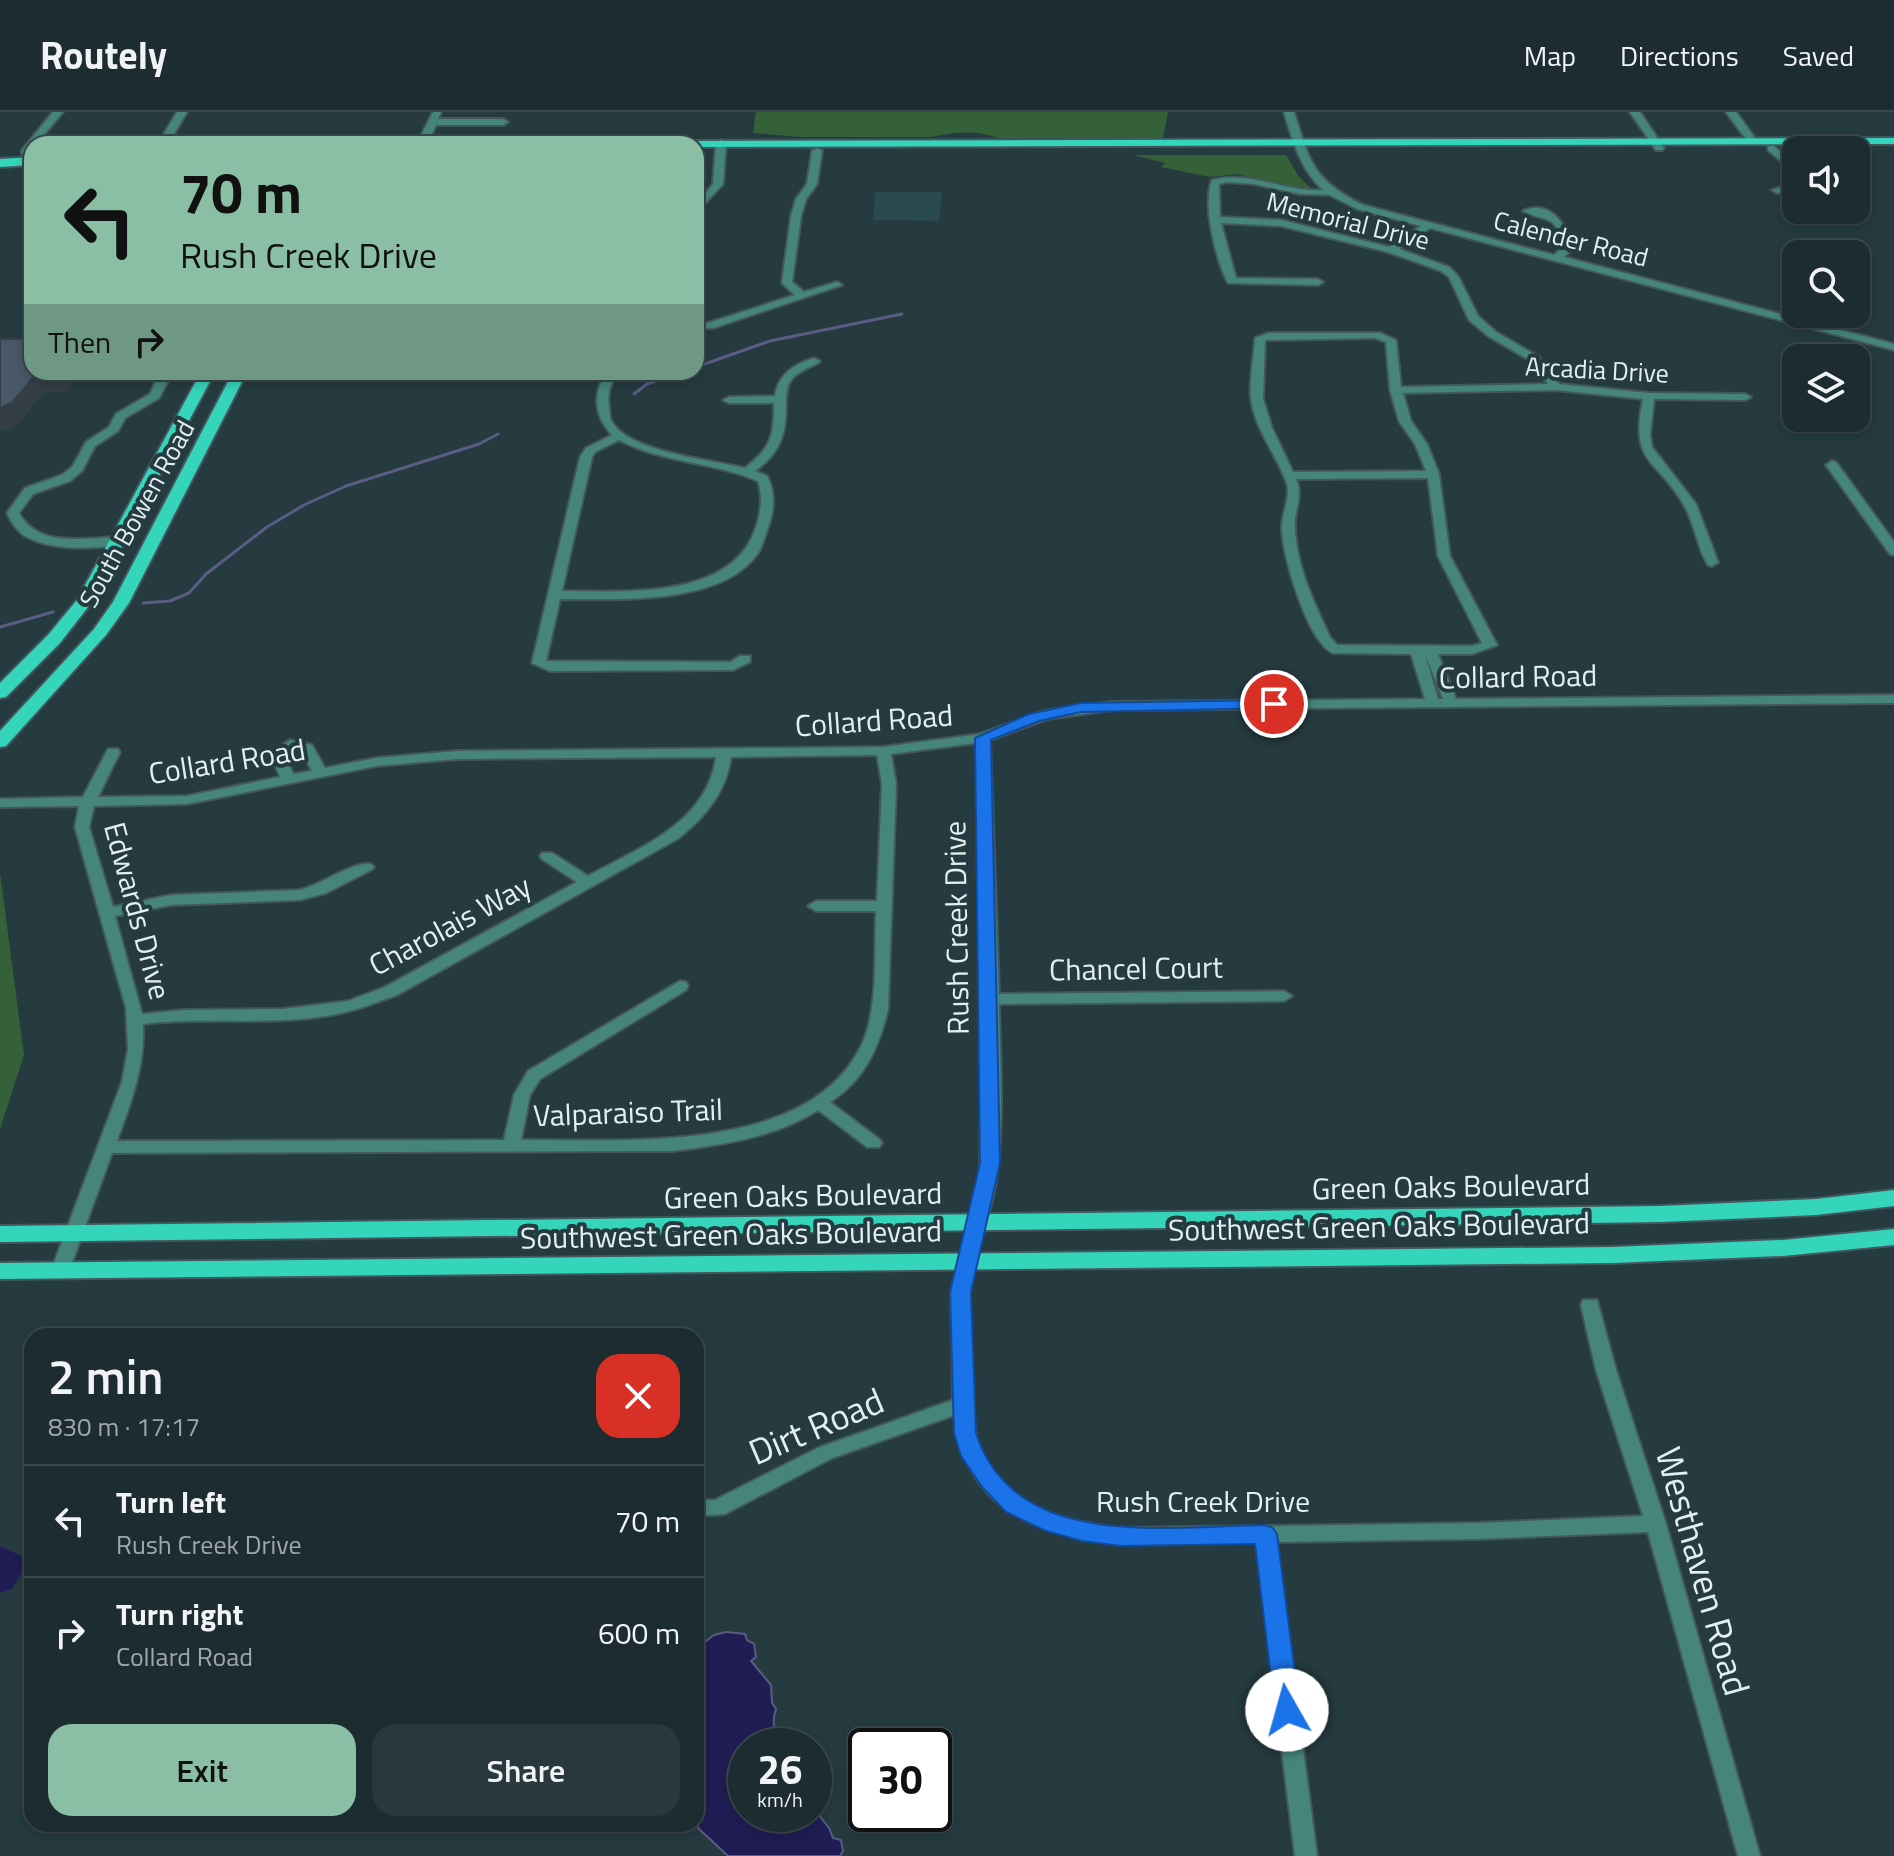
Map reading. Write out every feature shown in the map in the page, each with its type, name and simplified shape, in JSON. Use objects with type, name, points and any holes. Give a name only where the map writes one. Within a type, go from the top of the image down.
[{"type":"main road","points":[[1657,145],[1752,141],[1894,144]]},
{"type":"main road","points":[[704,151],[721,148],[1657,145],[1777,148],[1894,144]]},
{"type":"main road","points":[[704,147],[817,151],[1300,146]]},
{"type":"main road","points":[[0,153],[24,155]]},
{"type":"main road","points":[[0,163],[24,157]]},
{"type":"main road","name":"South Bowen Road","points":[[0,693],[77,612],[204,380]]},
{"type":"main road","name":"South Bowen Road","points":[[0,742],[28,707],[94,638],[121,603],[236,380]]},
{"type":"main road","name":"Green Oaks Boulevard","points":[[0,1234],[1661,1214],[1816,1207],[1894,1198]]},
{"type":"main road","name":"Southwest Green Oaks Boulevard","points":[[0,1271],[1613,1255],[1783,1248],[1894,1237]]},
{"type":"street","points":[[42,136],[58,112]]},
{"type":"street","points":[[168,136],[182,112]]},
{"type":"street","points":[[426,136],[438,112]]},
{"type":"street","name":"Calender Road","points":[[1289,112],[1314,179],[1330,192],[1360,207],[1894,347]]},
{"type":"street","points":[[1635,112],[1657,145]]},
{"type":"street","points":[[1731,112],[1752,141]]},
{"type":"street","points":[[432,122],[503,122]]},
{"type":"street","points":[[704,201],[718,184],[721,148]]},
{"type":"street","points":[[1777,148],[1782,154]]},
{"type":"street","points":[[802,296],[787,283],[796,216],[801,199],[812,184],[817,151]]},
{"type":"street","points":[[1318,282],[1232,281],[1216,220],[1212,186],[1222,178],[1242,179],[1307,195],[1330,192]]},
{"type":"street","points":[[1777,190],[1782,189]]},
{"type":"street","points":[[1528,211],[1543,211],[1553,216],[1567,244],[1567,249],[1557,258]]},
{"type":"street","name":"Memorial Drive","points":[[1216,220],[1281,223],[1391,250],[1445,269],[1453,276],[1473,318],[1492,334],[1535,359],[1556,387]]},
{"type":"street","points":[[1391,250],[1427,226]]},
{"type":"street","points":[[704,326],[837,285]]},
{"type":"street","points":[[1376,335],[1391,340],[1396,390],[1405,421],[1421,444],[1433,474],[1444,556],[1490,645],[1472,650],[1333,649],[1324,638],[1296,577],[1288,527],[1294,487],[1266,428],[1257,399],[1260,338],[1376,335]]},
{"type":"street","points":[[748,471],[771,451],[776,438],[781,384],[788,374],[814,361]]},
{"type":"street","points":[[118,541],[47,540],[27,534],[17,525],[13,513],[29,491],[66,478],[78,468],[90,444],[114,429],[120,416],[155,396],[160,380]]},
{"type":"street","points":[[553,595],[673,590],[730,573],[743,564],[760,542],[768,498],[763,479],[748,471],[658,453],[618,436],[601,409],[607,380]]},
{"type":"street","name":"Arcadia Drive","points":[[1396,390],[1556,387],[1649,396],[1745,397]]},
{"type":"street","points":[[1649,396],[1642,438],[1648,452],[1690,504],[1712,562]]},
{"type":"street","points":[[729,400],[780,399]]},
{"type":"street","points":[[618,436],[590,450],[586,457],[539,663],[550,667],[733,666],[745,659]]},
{"type":"street","points":[[1832,465],[1894,551]]},
{"type":"street","points":[[1290,476],[1433,474]]},
{"type":"street","points":[[1424,650],[1451,703]]},
{"type":"street","points":[[1424,650],[1433,704]]},
{"type":"street","name":"Collard Road","points":[[0,803],[187,800],[376,762],[457,755],[883,751],[983,738],[1034,718],[1081,708],[1894,699]]},
{"type":"street","name":"Rush Creek Drive","points":[[983,738],[990,1163],[961,1292],[965,1433],[979,1467],[1014,1506],[1046,1521],[1082,1532],[1121,1536],[1477,1531],[1656,1524]]},
{"type":"street","points":[[289,781],[277,753],[290,744],[307,748],[320,773]]},
{"type":"street","name":"Valparaiso Trail","points":[[106,1147],[673,1145],[720,1140],[777,1123],[819,1102],[852,1073],[873,1041],[880,1009],[889,784],[883,751]]},
{"type":"street","name":"Edwards Drive","points":[[60,1271],[132,1072],[136,1020],[82,833],[83,813],[113,752]]},
{"type":"street","name":"Charolais Way","points":[[136,1020],[184,1014],[326,1011],[391,991],[661,844],[694,818],[718,785],[724,753]]},
{"type":"street","points":[[547,856],[589,883]]},
{"type":"street","points":[[106,913],[171,900],[300,895],[321,890],[366,867]]},
{"type":"street","points":[[816,906],[883,906]]},
{"type":"street","points":[[511,1145],[522,1095],[534,1075],[680,986]]},
{"type":"street","name":"Chancel Court","points":[[989,999],[1284,996]]},
{"type":"street","points":[[819,1102],[873,1143]]},
{"type":"street","name":"Westhaven Road","points":[[1590,1305],[1606,1370],[1656,1524],[1749,1856]]},
{"type":"street","name":"Dirt Road","points":[[704,1508],[718,1508],[825,1453],[964,1404]]},
{"type":"street","points":[[1265,1534],[1306,1856]]},
{"type":"shaded area","points":[[875,192],[942,192],[939,221],[873,220]]},
{"type":"shaded area","points":[[726,1632],[745,1634],[747,1640],[754,1644],[756,1657],[751,1661],[771,1685],[772,1703],[776,1709],[775,1728],[728,1728],[728,1832],[831,1832],[833,1838],[841,1840],[843,1851],[840,1856],[728,1856],[702,1832],[704,1643],[714,1635]]},
{"type":"green space","points":[[756,112],[1168,112],[1163,138],[998,138],[965,133],[932,137],[800,137],[753,133]]},
{"type":"green space","points":[[1133,155],[1286,155],[1299,177],[1313,190],[1308,192],[1237,174],[1210,177],[1161,167],[1165,163]]},
{"type":"green space","points":[[0,873],[24,1055],[0,1129]]},
{"type":"building","points":[[0,339],[24,339],[24,380],[31,380],[12,403],[0,408]]},
{"type":"waterway","points":[[704,364],[770,341],[902,314]]},
{"type":"waterway","points":[[634,394],[659,380]]},
{"type":"waterway","points":[[143,603],[170,601],[189,593],[206,574],[267,527],[304,505],[346,486],[479,444],[498,434]]},
{"type":"waterway","points":[[0,627],[53,612]]},
{"type":"waterway","points":[[0,1560],[9,1566],[0,1579]]},
{"type":"route","points":[[1274,704],[1081,708],[1034,718],[983,738],[990,1163],[961,1281],[961,1292],[965,1433],[979,1467],[1014,1506],[1046,1521],[1082,1532],[1121,1536],[1265,1534],[1287,1710]]}]
